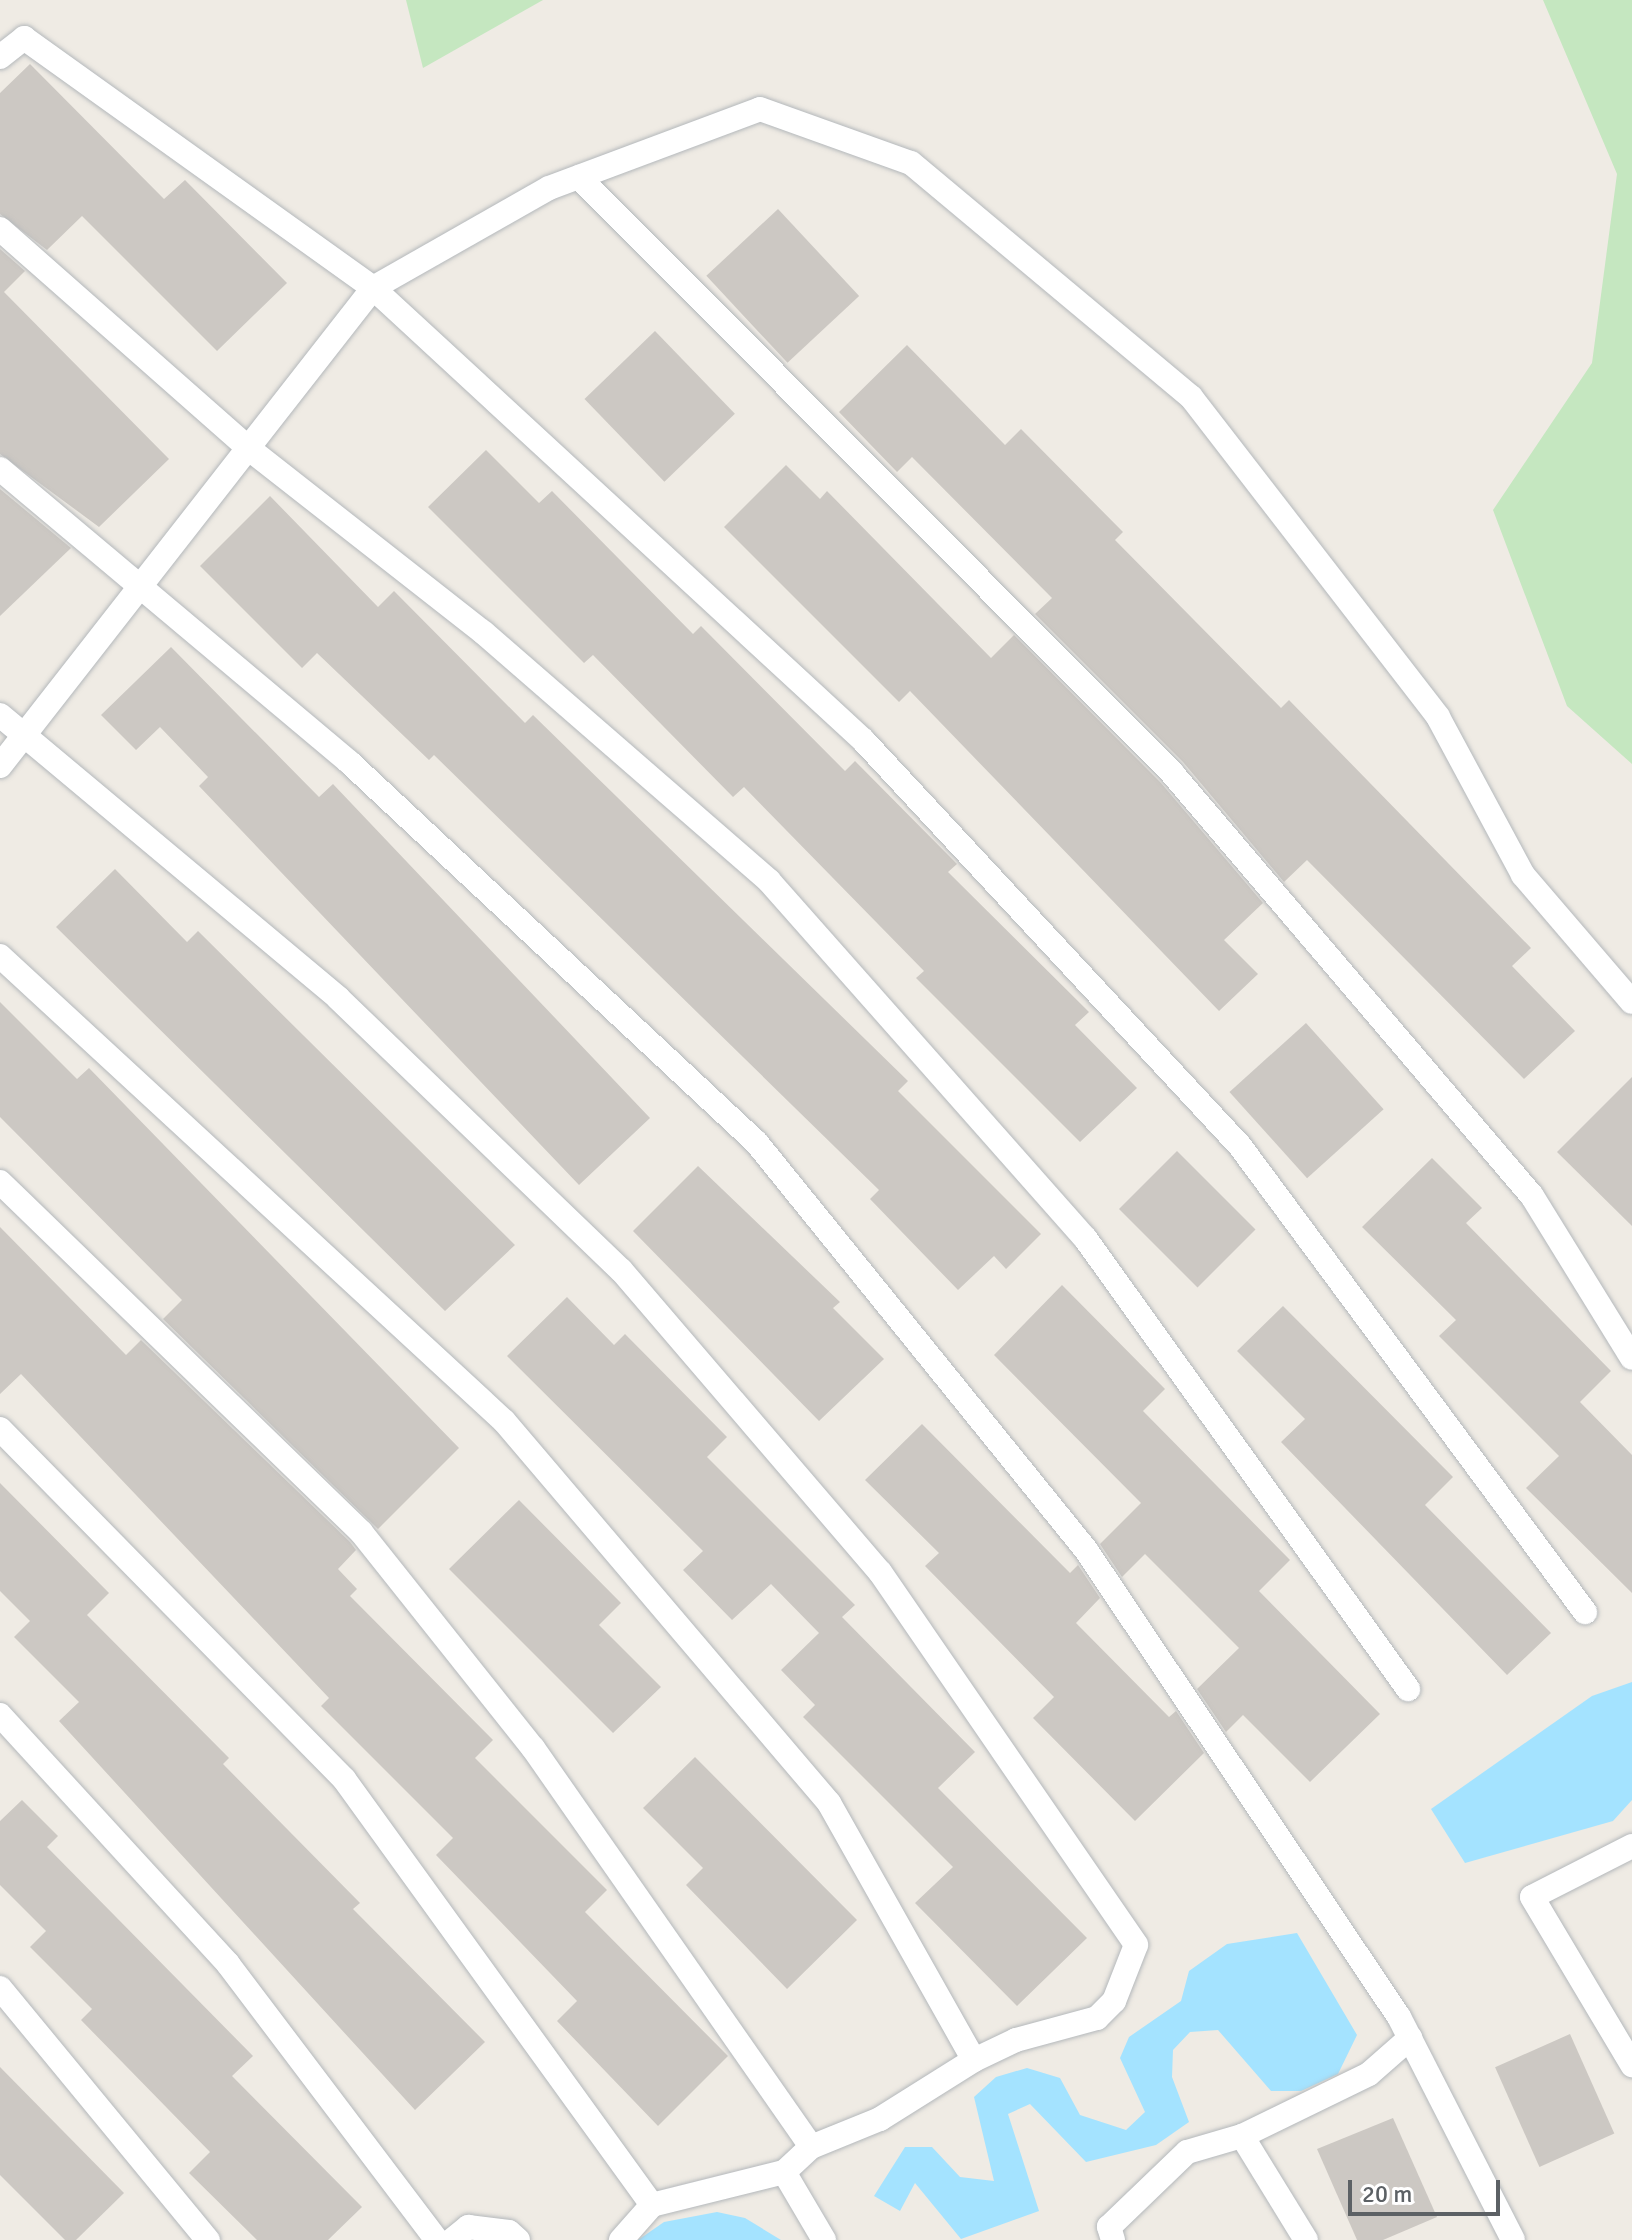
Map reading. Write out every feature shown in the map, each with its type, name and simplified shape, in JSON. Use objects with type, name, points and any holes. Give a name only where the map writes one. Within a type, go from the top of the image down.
[{"type":"lane","points":[[0,57],[24,38],[373,288],[863,740],[1240,1146],[1585,1612]]},
{"type":"lane","points":[[0,766],[373,288],[579,177],[760,109],[911,163],[1191,397],[1438,717],[1523,875],[1632,1002]]},
{"type":"lane","points":[[579,177],[1172,773],[1532,1196],[1632,1358]]},
{"type":"lane","points":[[0,229],[248,448],[484,633],[769,881],[1085,1238],[1408,1689]]},
{"type":"lane","points":[[0,469],[143,582],[349,762],[756,1142],[1086,1550],[1410,2038],[1513,2240]]},
{"type":"lane","points":[[0,715],[338,998],[621,1270],[880,1572],[987,1719],[1136,1945],[1114,2001],[1097,2018],[1016,2040],[974,2060],[880,2119],[811,2147],[784,2172],[652,2205],[621,2240]]},
{"type":"lane","points":[[0,956],[504,1421],[829,1803],[974,2060]]},
{"type":"lane","points":[[0,1182],[361,1532],[533,1748],[811,2147]]},
{"type":"lane","points":[[0,1429],[344,1779],[652,2205]]},
{"type":"lane","points":[[0,1715],[228,1964],[437,2240]]},
{"type":"lane","points":[[1632,1846],[1532,1897],[1632,2065]]},
{"type":"lane","points":[[0,1988],[208,2240]]},
{"type":"lane","points":[[1113,2240],[1109,2227],[1187,2152],[1242,2136],[1369,2074],[1410,2038]]},
{"type":"lane","points":[[1242,2136],[1306,2240]]},
{"type":"lane","points":[[784,2172],[824,2240]]},
{"type":"lane","points":[[452,2240],[468,2227],[509,2232],[518,2240]]},
{"type":"green space","points":[[406,0],[543,0],[423,68]]},
{"type":"green space","points":[[1543,0],[1632,0],[1632,764],[1567,706],[1493,510],[1592,363],[1617,174]]},
{"type":"water","points":[[1632,1682],[1632,1800],[1613,1821],[1465,1863],[1431,1809],[1592,1696]]},
{"type":"water","points":[[1297,1933],[1357,2035],[1338,2074],[1301,2091],[1271,2091],[1218,2030],[1190,2032],[1173,2050],[1172,2077],[1189,2122],[1156,2145],[1086,2162],[1030,2104],[1008,2114],[1039,2211],[961,2239],[915,2183],[900,2211],[874,2196],[905,2147],[932,2147],[960,2177],[994,2181],[974,2097],[996,2077],[1027,2068],[1060,2078],[1080,2115],[1126,2130],[1145,2112],[1120,2058],[1129,2037],[1181,2001],[1189,1971],[1227,1944]]},
{"type":"water","points":[[717,2212],[745,2218],[781,2240],[638,2240],[664,2222]]},
{"type":"building","points":[[30,64],[164,199],[185,180],[287,283],[217,351],[82,216],[47,250],[0,214],[0,93]]},
{"type":"building","points":[[778,209],[859,296],[787,363],[706,276]]},
{"type":"building","points":[[0,249],[25,271],[4,292],[169,459],[99,527],[0,454]]},
{"type":"building","points":[[655,331],[735,414],[664,482],[585,399]]},
{"type":"building","points":[[907,345],[1005,445],[1021,429],[1123,532],[1115,540],[1281,708],[1289,700],[1531,948],[1512,966],[1575,1031],[1524,1079],[1307,860],[1284,882],[1183,762],[1035,614],[1052,598],[912,457],[897,472],[839,412]]},
{"type":"building","points":[[486,450],[539,503],[552,491],[693,634],[701,626],[845,771],[855,761],[957,864],[948,872],[1089,1012],[1075,1025],[1137,1088],[1080,1142],[916,978],[924,971],[744,787],[733,797],[593,655],[584,663],[428,507]]},
{"type":"building","points":[[786,465],[820,499],[827,491],[991,658],[1014,635],[1161,783],[1263,903],[1224,940],[1258,974],[1219,1011],[910,691],[899,702],[724,527]]},
{"type":"building","points":[[0,489],[71,548],[0,616]]},
{"type":"building","points":[[270,496],[378,607],[394,591],[525,723],[533,715],[908,1081],[898,1091],[1041,1234],[1006,1269],[994,1256],[958,1290],[870,1199],[879,1190],[434,755],[429,760],[317,653],[302,668],[200,566]]},
{"type":"building","points":[[171,647],[319,797],[333,784],[650,1118],[579,1185],[199,786],[208,777],[160,727],[136,750],[101,715]]},
{"type":"building","points":[[115,869],[187,942],[198,931],[515,1245],[445,1311],[56,927]]},
{"type":"building","points":[[0,1002],[77,1079],[89,1068],[459,1448],[378,1529],[163,1319],[182,1300],[0,1117]]},
{"type":"building","points":[[1306,1023],[1384,1109],[1307,1178],[1229,1092]]},
{"type":"building","points":[[1632,1077],[1632,1226],[1557,1152]]},
{"type":"building","points":[[1177,1151],[1255,1229],[1198,1287],[1119,1209]]},
{"type":"building","points":[[1432,1158],[1482,1208],[1466,1223],[1611,1371],[1580,1402],[1632,1455],[1632,1593],[1526,1488],[1559,1456],[1439,1336],[1456,1320],[1362,1227]]},
{"type":"building","points":[[698,1166],[840,1302],[833,1308],[884,1359],[819,1421],[633,1231]]},
{"type":"building","points":[[0,1227],[126,1355],[141,1340],[350,1542],[356,1550],[338,1569],[357,1589],[350,1596],[493,1740],[475,1758],[607,1890],[585,1912],[728,2056],[658,2126],[557,2021],[577,2001],[436,1855],[453,1838],[321,1706],[329,1698],[21,1374],[0,1394]]},
{"type":"building","points":[[1062,1285],[1165,1389],[1143,1411],[1290,1560],[1259,1591],[1380,1714],[1310,1782],[1243,1715],[1226,1732],[1197,1689],[1239,1648],[1145,1554],[1122,1577],[1100,1544],[1141,1503],[994,1355]]},
{"type":"building","points":[[567,1297],[614,1345],[625,1334],[727,1437],[707,1457],[855,1605],[842,1617],[975,1752],[938,1788],[1087,1938],[1017,2006],[915,1903],[953,1867],[803,1717],[815,1705],[781,1670],[819,1633],[771,1584],[732,1620],[683,1570],[703,1551],[507,1356]]},
{"type":"building","points":[[1283,1306],[1453,1477],[1425,1505],[1551,1633],[1507,1675],[1281,1442],[1305,1419],[1237,1351]]},
{"type":"building","points":[[922,1424],[1070,1573],[1078,1565],[1100,1598],[1076,1623],[1169,1717],[1176,1711],[1204,1753],[1135,1821],[1033,1718],[1054,1697],[925,1566],[939,1553],[865,1480]]},
{"type":"building","points":[[0,1483],[109,1593],[87,1615],[229,1758],[223,1764],[360,1903],[353,1909],[485,2042],[415,2110],[59,1721],[79,1702],[14,1637],[30,1621],[0,1591]]},
{"type":"building","points":[[519,1500],[621,1603],[599,1625],[661,1687],[613,1733],[449,1569]]},
{"type":"building","points":[[695,1757],[857,1920],[787,1989],[686,1885],[703,1868],[643,1808]]},
{"type":"building","points":[[22,1800],[58,1836],[47,1847],[253,2056],[232,2076],[362,2207],[328,2240],[257,2240],[189,2173],[210,2152],[81,2020],[92,2009],[30,1947],[46,1931],[0,1885],[0,1821]]},
{"type":"building","points":[[1570,2034],[1614,2134],[1539,2167],[1495,2067]]},
{"type":"building","points":[[0,2067],[124,2193],[76,2240],[65,2240],[0,2175]]},
{"type":"building","points":[[1393,2118],[1437,2217],[1383,2240],[1357,2240],[1317,2149]]}]
